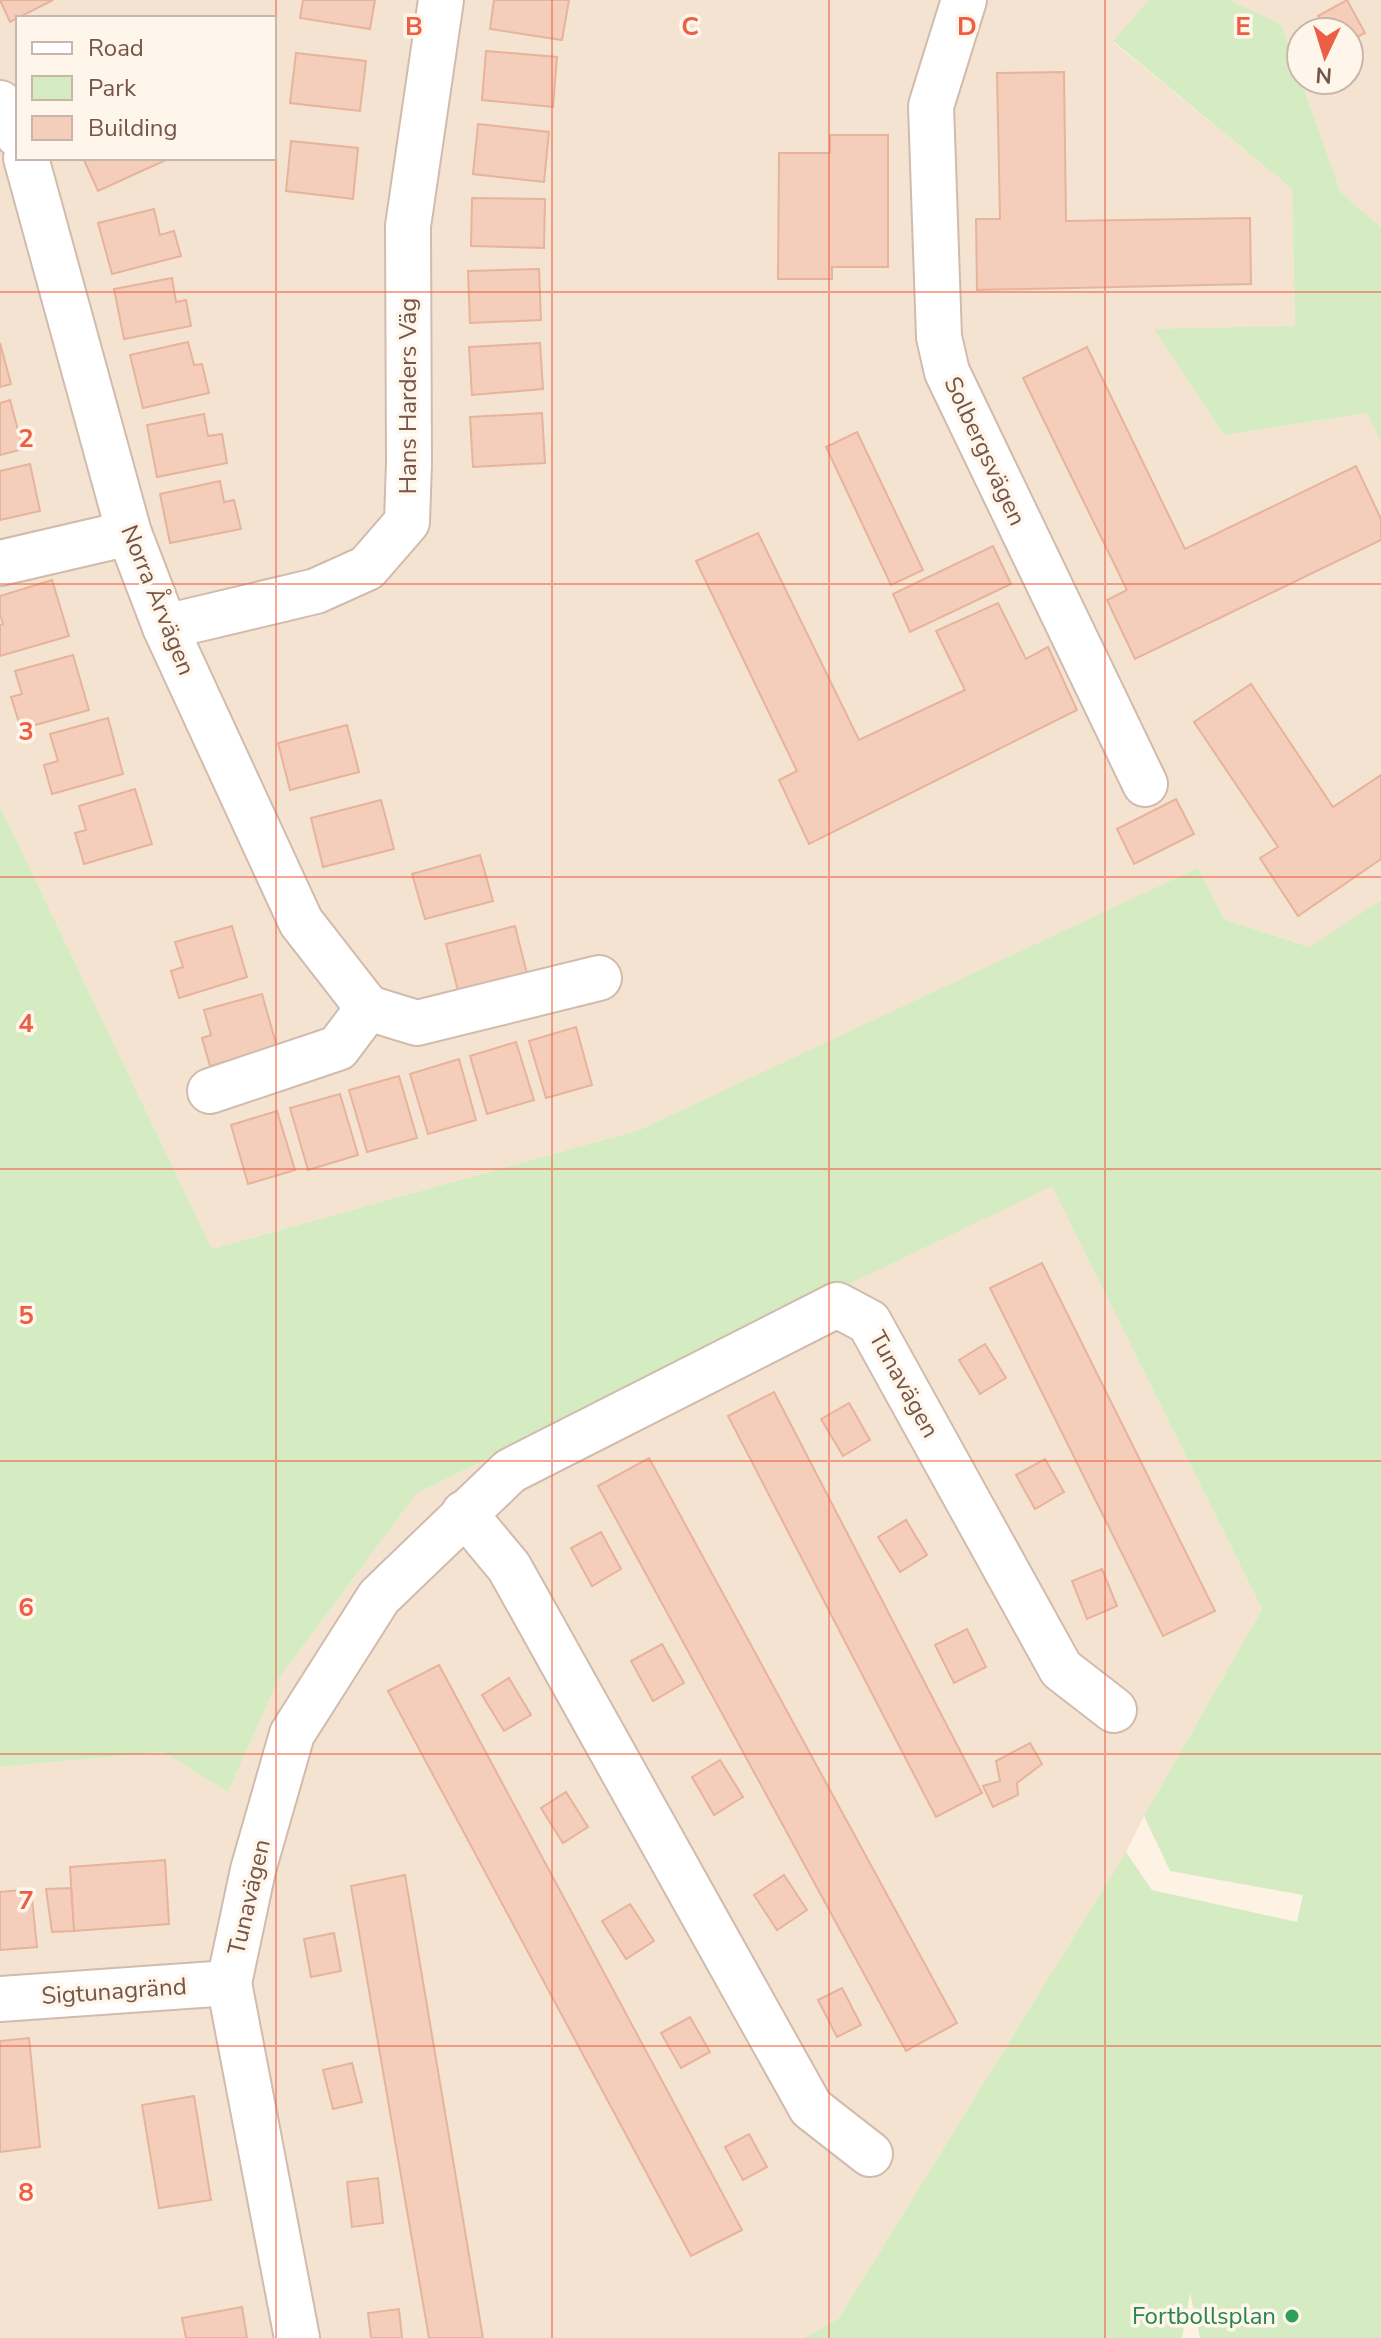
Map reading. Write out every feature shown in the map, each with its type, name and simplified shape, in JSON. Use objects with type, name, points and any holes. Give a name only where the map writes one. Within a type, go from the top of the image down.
[{"type":"street","name":"Hans Harders Väg","points":[[165,627],[316,591],[367,568],[407,522],[408,226],[441,0]]},
{"type":"street","name":"Solbergsvägen","points":[[964,0],[931,106],[939,337],[947,372],[1145,784]]},
{"type":"street","points":[[0,103],[16,131]]},
{"type":"street","name":"Norra Årvägen","points":[[27,160],[129,533],[165,627],[301,922],[368,1008]]},
{"type":"street","points":[[0,563],[129,533]]},
{"type":"street","points":[[210,1091],[338,1048],[368,1008],[417,1023],[599,978]]},
{"type":"street","name":"Tunavägen","points":[[297,2338],[229,1983],[253,1870],[292,1734],[379,1597],[510,1471],[837,1305],[869,1322],[1061,1669],[1114,1710]]},
{"type":"street","points":[[464,1513],[509,1567],[811,2108],[870,2154]]},
{"type":"street","name":"Sigtunagränd","points":[[0,1999],[229,1983]]},
{"type":"shaded area","points":[[0,0],[1149,0],[1113,42],[1292,189],[1295,327],[1155,330],[1224,435],[1367,413],[1381,442],[1381,900],[1311,947],[1224,919],[1198,869],[639,1130],[212,1249],[0,806]]},
{"type":"shaded area","points":[[1229,0],[1381,0],[1381,227],[1341,193],[1307,96],[1365,96],[1365,16],[1285,16],[1285,35],[1281,24]]},
{"type":"shaded area","points":[[1052,1185],[1262,1609],[1126,1852],[839,2318],[803,2338],[0,2338],[0,1767],[163,1752],[228,1792],[279,1678],[417,1493]]},
{"type":"green space","points":[[1149,0],[1229,0],[1281,24],[1285,35],[1285,96],[1307,96],[1341,193],[1381,227],[1381,442],[1367,413],[1224,435],[1154,329],[1295,326],[1292,189],[1113,41]]},
{"type":"green space","points":[[0,806],[212,1249],[639,1130],[1198,868],[1224,919],[1310,947],[1381,900],[1381,2338],[1200,2338],[1190,2293],[1182,2338],[803,2338],[839,2318],[1126,1852],[1152,1890],[1297,1922],[1303,1895],[1170,1871],[1144,1816],[1262,1609],[1052,1186],[417,1493],[279,1678],[228,1792],[163,1752],[0,1767]]},
{"type":"building","points":[[0,0],[53,0],[16,16],[10,22]]},
{"type":"building","points":[[303,0],[375,0],[370,29],[300,18]]},
{"type":"building","points":[[494,0],[569,0],[562,40],[490,29]]},
{"type":"building","points":[[1347,0],[1356,16],[1318,16]]},
{"type":"building","points":[[486,51],[557,57],[553,107],[482,100]]},
{"type":"building","points":[[296,53],[366,61],[360,111],[290,103]]},
{"type":"building","points":[[1064,72],[1066,221],[1250,218],[1251,284],[977,290],[976,219],[1000,219],[997,73]]},
{"type":"building","points":[[478,124],[549,132],[544,182],[473,174]]},
{"type":"building","points":[[830,135],[888,135],[888,267],[832,267],[832,279],[778,279],[779,153],[830,153]]},
{"type":"building","points":[[291,141],[358,148],[353,199],[286,191]]},
{"type":"building","points":[[84,160],[166,160],[98,191]]},
{"type":"building","points":[[472,198],[545,199],[544,248],[471,246]]},
{"type":"building","points":[[154,209],[160,235],[174,231],[181,256],[112,274],[98,223]]},
{"type":"building","points":[[539,269],[541,320],[470,323],[468,271]]},
{"type":"building","points":[[172,278],[176,302],[186,300],[191,326],[124,339],[114,289]]},
{"type":"building","points":[[188,342],[194,365],[202,364],[209,393],[143,408],[130,355]]},
{"type":"building","points":[[0,343],[11,384],[0,387]]},
{"type":"building","points":[[540,343],[543,389],[472,395],[469,347]]},
{"type":"building","points":[[1087,347],[1185,549],[1356,466],[1381,519],[1381,540],[1135,659],[1107,600],[1127,590],[1023,378]]},
{"type":"building","points":[[10,400],[23,449],[0,455],[0,403]]},
{"type":"building","points":[[542,413],[545,463],[473,467],[470,417]]},
{"type":"building","points":[[204,414],[208,436],[222,434],[227,463],[157,477],[147,425]]},
{"type":"building","points":[[857,432],[923,570],[891,585],[826,447]]},
{"type":"building","points":[[30,464],[40,511],[0,520],[0,471]]},
{"type":"building","points":[[220,481],[224,502],[234,500],[241,529],[170,543],[160,494]]},
{"type":"building","points":[[758,533],[859,740],[965,690],[936,631],[998,603],[1026,659],[1048,647],[1077,710],[809,844],[779,780],[797,771],[696,561]]},
{"type":"building","points":[[993,546],[1011,584],[910,632],[893,594]]},
{"type":"building","points":[[52,580],[69,636],[0,656],[0,625],[3,624],[0,596]]},
{"type":"building","points":[[73,655],[89,710],[21,729],[11,697],[22,694],[15,671]]},
{"type":"building","points":[[1251,684],[1333,807],[1381,775],[1381,859],[1298,916],[1260,858],[1278,847],[1194,722]]},
{"type":"building","points":[[108,718],[123,774],[52,794],[44,765],[58,761],[50,734]]},
{"type":"building","points":[[347,725],[359,772],[290,790],[278,743]]},
{"type":"building","points":[[135,789],[152,844],[84,864],[75,833],[86,830],[79,806]]},
{"type":"building","points":[[1176,799],[1194,834],[1134,864],[1117,829]]},
{"type":"building","points":[[381,800],[394,849],[323,867],[311,818]]},
{"type":"building","points":[[480,855],[493,901],[425,919],[412,874]]},
{"type":"building","points":[[232,926],[247,977],[179,998],[171,971],[183,967],[175,942]]},
{"type":"building","points":[[515,926],[527,974],[458,991],[446,944]]},
{"type":"building","points":[[262,994],[277,1047],[210,1066],[202,1038],[211,1035],[204,1010]]},
{"type":"building","points":[[576,1027],[592,1085],[546,1098],[529,1041]]},
{"type":"building","points":[[516,1042],[534,1100],[487,1114],[470,1056]]},
{"type":"building","points":[[459,1059],[476,1120],[428,1134],[410,1074]]},
{"type":"building","points":[[399,1076],[417,1138],[367,1152],[349,1090]]},
{"type":"building","points":[[340,1094],[358,1155],[308,1170],[290,1108]]},
{"type":"building","points":[[277,1111],[295,1170],[248,1184],[231,1125]]},
{"type":"building","points":[[1042,1263],[1215,1611],[1163,1636],[990,1288]]},
{"type":"building","points":[[985,1344],[1006,1378],[980,1394],[959,1360]]},
{"type":"building","points":[[774,1392],[982,1793],[936,1817],[728,1416]]},
{"type":"building","points":[[849,1403],[870,1440],[843,1456],[821,1419]]},
{"type":"building","points":[[649,1458],[957,2023],[906,2051],[598,1486]]},
{"type":"building","points":[[1045,1459],[1064,1492],[1035,1509],[1016,1475]]},
{"type":"building","points":[[906,1520],[927,1555],[900,1572],[878,1537]]},
{"type":"building","points":[[601,1532],[621,1569],[592,1586],[571,1548]]},
{"type":"building","points":[[1102,1569],[1117,1606],[1087,1619],[1072,1581]]},
{"type":"building","points":[[967,1629],[986,1667],[954,1683],[935,1645]]},
{"type":"building","points":[[662,1644],[684,1683],[653,1701],[631,1661]]},
{"type":"building","points":[[439,1665],[742,2230],[691,2256],[388,1691]]},
{"type":"building","points":[[509,1678],[531,1715],[504,1731],[482,1695]]},
{"type":"building","points":[[1030,1743],[1042,1764],[1017,1783],[1018,1795],[993,1807],[983,1786],[1000,1781],[996,1761]]},
{"type":"building","points":[[720,1760],[743,1797],[714,1815],[692,1777]]},
{"type":"building","points":[[566,1792],[588,1827],[563,1843],[541,1808]]},
{"type":"building","points":[[165,1860],[169,1924],[74,1931],[70,1867]]},
{"type":"building","points":[[405,1875],[483,2338],[429,2338],[351,1886]]},
{"type":"building","points":[[784,1875],[807,1910],[777,1930],[754,1895]]},
{"type":"building","points":[[71,1888],[74,1931],[52,1932],[46,1889]]},
{"type":"building","points":[[31,1889],[37,1947],[0,1950],[0,1892]]},
{"type":"building","points":[[630,1904],[654,1941],[626,1959],[602,1921]]},
{"type":"building","points":[[334,1933],[341,1971],[311,1977],[304,1939]]},
{"type":"building","points":[[842,1988],[861,2025],[837,2037],[818,2000]]},
{"type":"building","points":[[690,2017],[710,2052],[681,2068],[661,2033]]},
{"type":"building","points":[[29,2038],[40,2147],[0,2152],[0,2041]]},
{"type":"building","points":[[352,2063],[362,2102],[333,2109],[323,2070]]},
{"type":"building","points":[[194,2096],[211,2200],[159,2208],[142,2105]]},
{"type":"building","points":[[749,2134],[767,2167],[743,2180],[725,2147]]},
{"type":"building","points":[[378,2178],[383,2223],[352,2227],[347,2182]]},
{"type":"building","points":[[242,2307],[247,2338],[186,2338],[182,2318]]},
{"type":"building","points":[[399,2309],[402,2338],[371,2338],[368,2313]]},
{"type":"place","name":"Fortbollsplan","points":[[1292,2316]]}]
